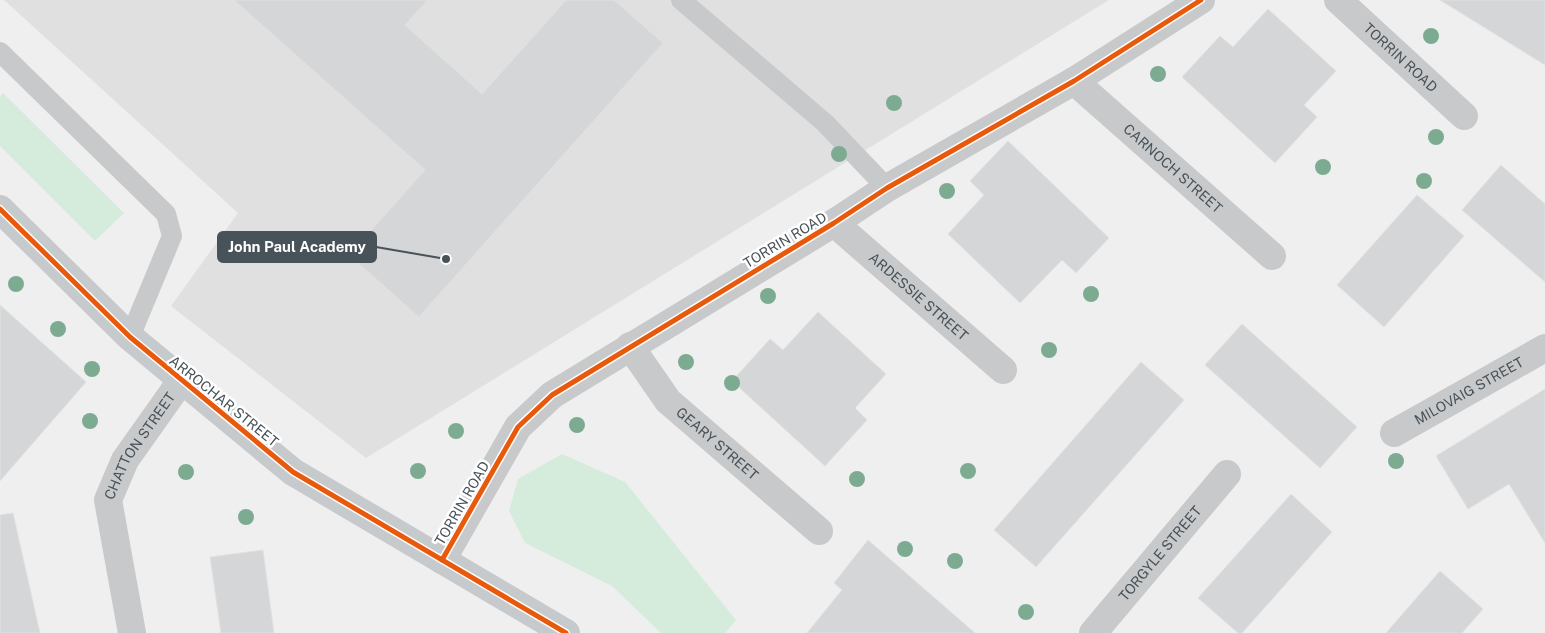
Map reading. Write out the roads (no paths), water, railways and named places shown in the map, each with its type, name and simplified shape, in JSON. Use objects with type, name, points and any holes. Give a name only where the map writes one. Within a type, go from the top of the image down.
[{"type":"street","name":"TORRIN ROAD","points":[[442,560],[518,427],[552,394],[834,224],[887,188],[1074,81],[1200,0]]},
{"type":"street","name":"TORRIN ROAD","points":[[1338,0],[1464,116]]},
{"type":"street","name":"CARNOCH STREET","points":[[1074,81],[1272,256]]},
{"type":"street","name":"ARROCHAR STREET","points":[[0,208],[130,338],[293,472],[566,633]]},
{"type":"street","name":"ARDESSIE STREET","points":[[834,224],[1003,370]]},
{"type":"street","name":"GEARY STREET","points":[[630,346],[668,401],[819,531]]},
{"type":"street","name":"MILOVAIG STREET","points":[[1394,433],[1545,348]]},
{"type":"street","name":"CHATTON STREET","points":[[132,633],[108,500],[125,460],[181,381]]},
{"type":"street","name":"TORGYLE STREET","points":[[1093,633],[1227,474]]},
{"type":"lane","points":[[681,0],[825,123],[887,188]]},
{"type":"lane","points":[[0,52],[166,214],[172,236],[130,338]]},
{"type":"place","name":"John Paul Academy","points":[[446,259]]}]
